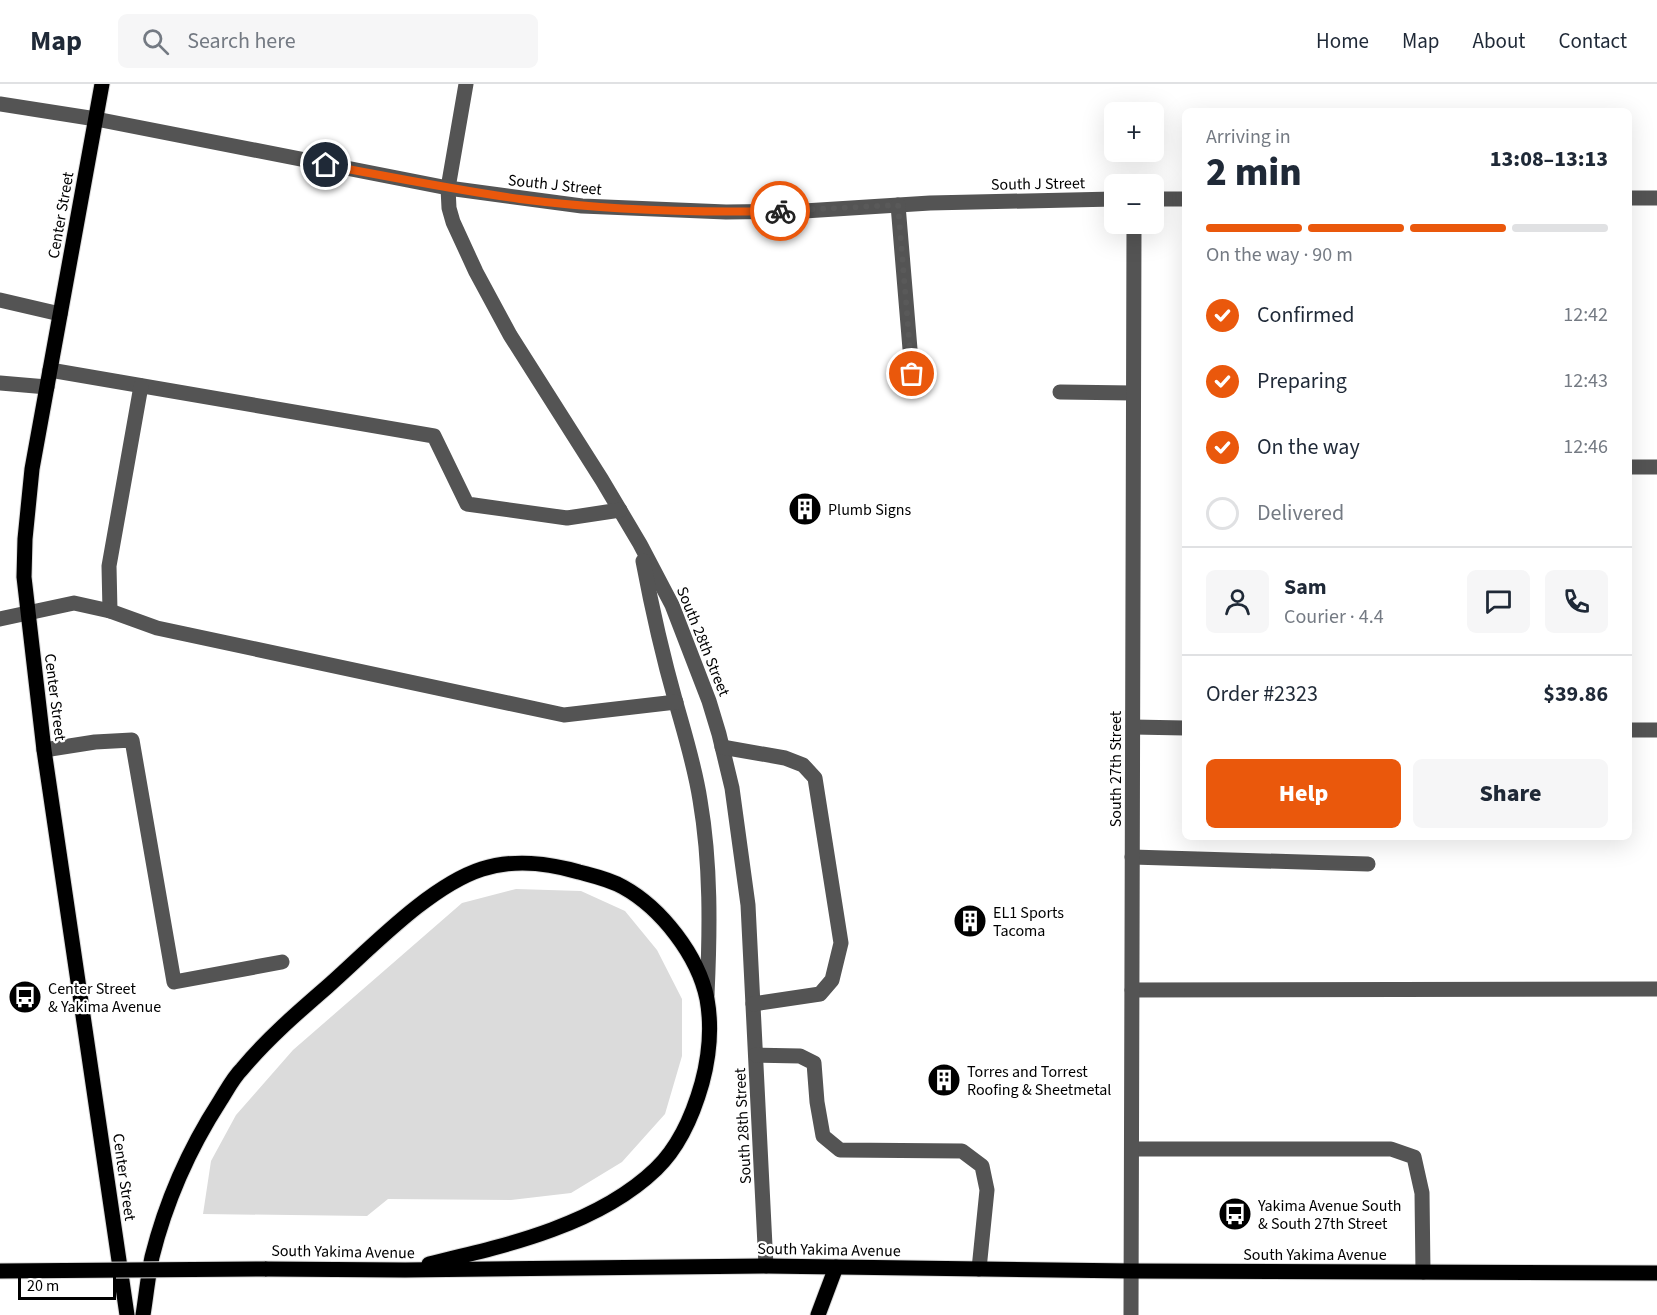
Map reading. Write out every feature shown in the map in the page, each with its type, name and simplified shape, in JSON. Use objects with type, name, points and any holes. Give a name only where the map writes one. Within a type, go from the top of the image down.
[{"type":"main road","name":"Center Street","points":[[102,84],[33,469],[25,539],[24,577],[44,750],[127,1315]]},
{"type":"main road","points":[[143,1315],[152,1257],[181,1170],[206,1122],[240,1070],[283,1026],[414,910],[454,880],[484,868],[522,863],[550,865],[573,870],[622,886],[658,913],[681,940],[695,967],[706,998],[709,1030],[707,1064],[697,1100],[681,1136],[658,1167],[639,1184],[616,1199],[557,1227],[495,1248],[405,1270]]},
{"type":"main road","name":"South Yakima Avenue","points":[[0,1271],[766,1266],[1131,1271],[1657,1273]]},
{"type":"main road","points":[[818,1315],[836,1267]]},
{"type":"street","name":"South 28th Street","points":[[466,84],[448,188],[449,208],[453,222],[476,272],[510,335],[620,510],[672,605],[709,701],[722,747],[732,788],[748,904],[766,1266]]},
{"type":"street","name":"South J Street","points":[[0,104],[96,119],[448,188],[572,205],[664,211],[793,211],[930,202],[1104,199]]},
{"type":"street","points":[[1632,198],[1657,198]]},
{"type":"street","points":[[1164,199],[1182,199]]},
{"type":"street","points":[[898,205],[912,374]]},
{"type":"street","name":"South 27th Street","points":[[1131,1315],[1134,234]]},
{"type":"street","points":[[0,300],[60,314]]},
{"type":"street","points":[[50,370],[434,436],[467,504],[567,518],[620,510]]},
{"type":"street","points":[[0,383],[47,387]]},
{"type":"street","points":[[110,611],[109,566],[141,386]]},
{"type":"street","points":[[1060,392],[1134,393]]},
{"type":"street","points":[[1632,467],[1657,467]]},
{"type":"street","points":[[640,544],[650,598],[701,801],[709,935],[706,998]]},
{"type":"street","points":[[0,619],[75,603],[110,611],[157,628],[564,715],[676,702]]},
{"type":"street","points":[[1133,727],[1182,728]]},
{"type":"street","points":[[1632,730],[1657,730]]},
{"type":"street","points":[[44,750],[95,742],[132,740],[174,982],[282,962]]},
{"type":"street","points":[[722,747],[785,758],[803,765],[815,778],[841,943],[832,980],[820,994],[753,1004]]},
{"type":"street","points":[[1132,857],[1368,864]]},
{"type":"street","points":[[1132,990],[1657,989]]},
{"type":"street","points":[[756,1054],[800,1056],[814,1063],[823,1136],[840,1150],[962,1151],[982,1166],[987,1190],[979,1269]]},
{"type":"street","points":[[1132,1149],[1391,1149],[1414,1157],[1422,1193],[1423,1272]]},
{"type":"shaded area","points":[[516,889],[581,891],[625,911],[657,950],[682,999],[682,1056],[665,1114],[622,1162],[571,1193],[511,1200],[388,1199],[367,1216],[203,1214],[211,1161],[236,1115],[293,1050],[462,903]]},
{"type":"way so far","points":[[780,211],[898,205],[912,374]]},
{"type":"place","name":"Plumb Signs","points":[[805,509]]},
{"type":"place","name":"EL1 Sports Tacoma","points":[[970,921]]},
{"type":"place","name":"Center Street & Yakima Avenue","points":[[25,997]]},
{"type":"place","name":"Torres and Torrest Roofing & Sheetmetal","points":[[944,1080]]},
{"type":"place","name":"Yakima Avenue South & South 27th Street","points":[[1235,1214]]},
{"type":"route","points":[[326,165],[448,188],[582,206],[664,211],[780,211]]}]
